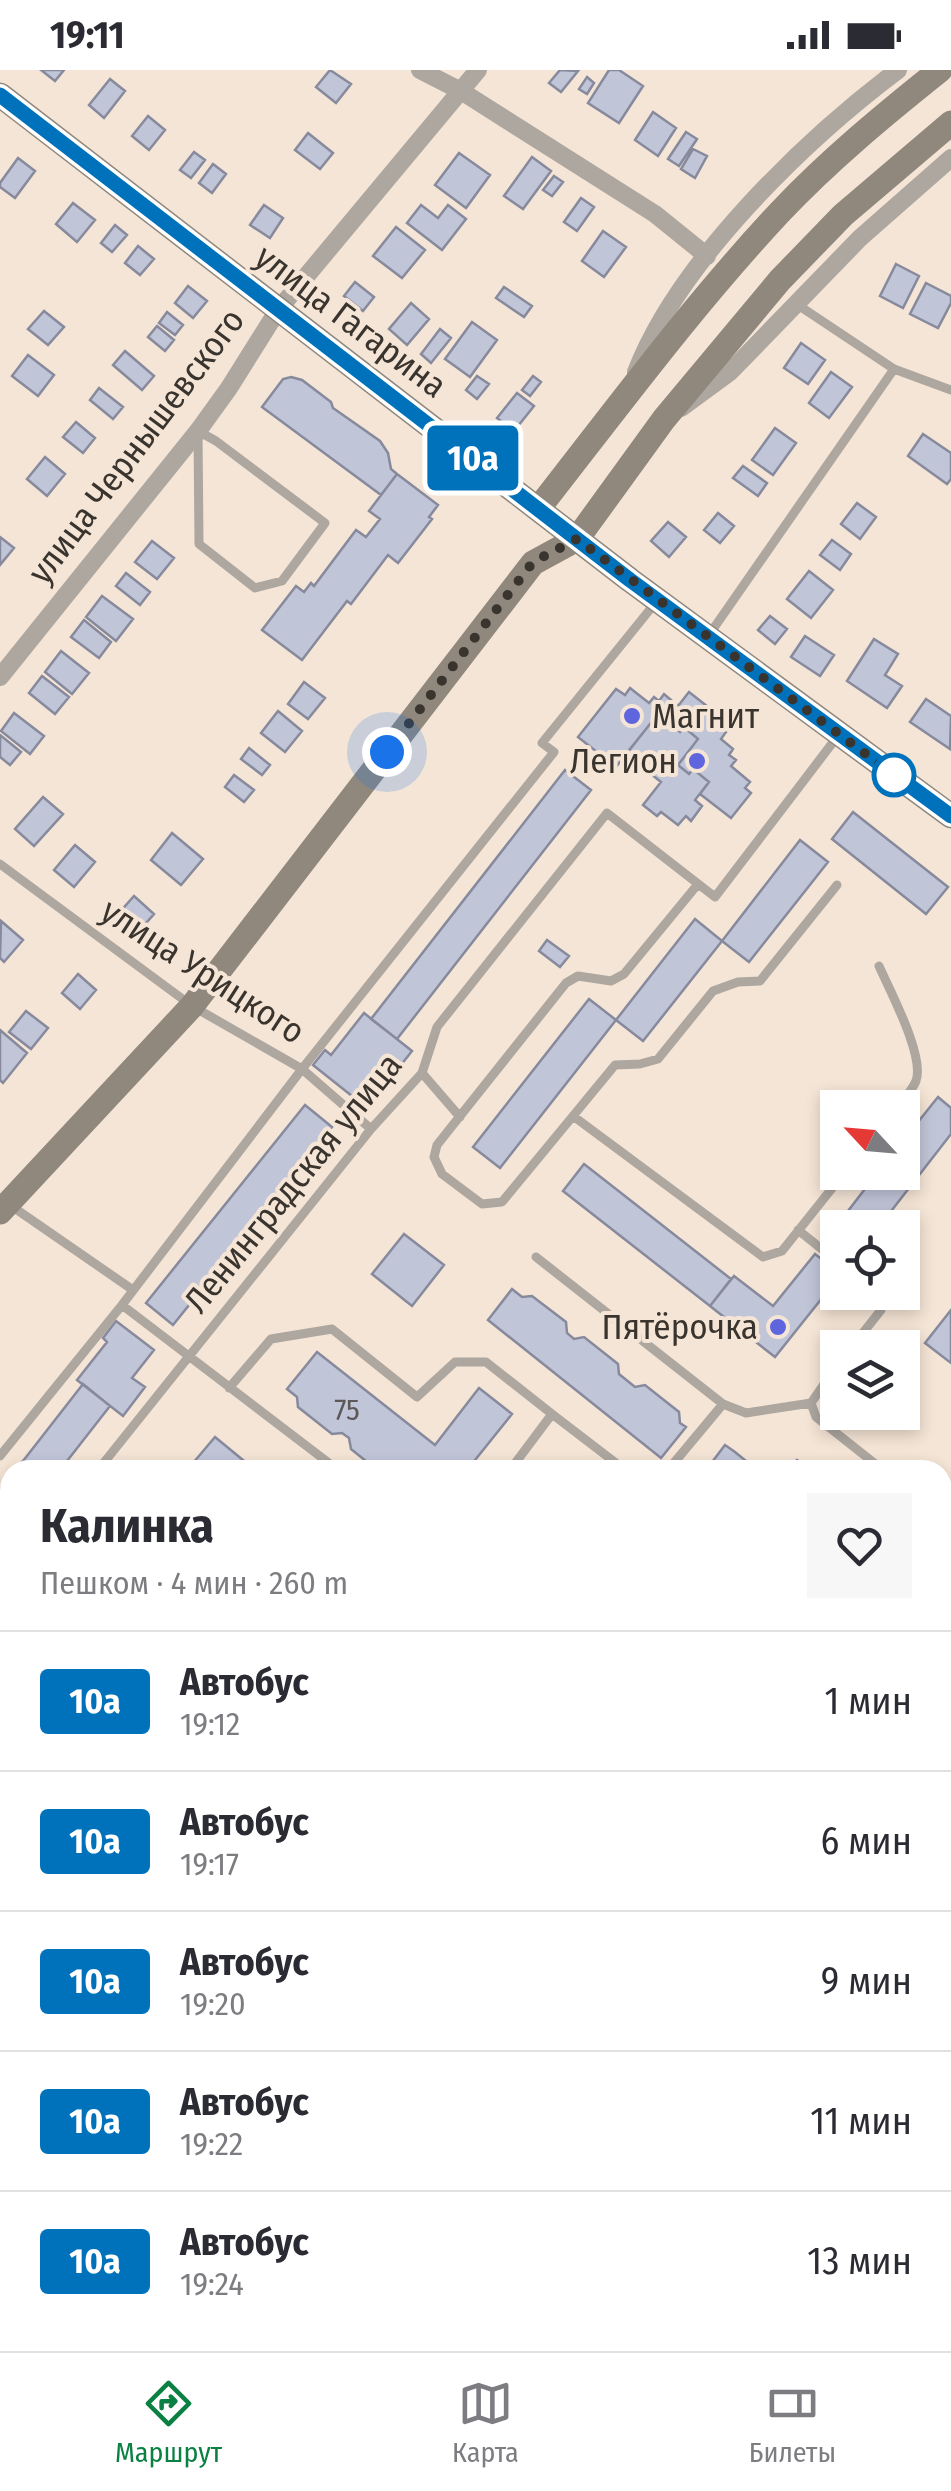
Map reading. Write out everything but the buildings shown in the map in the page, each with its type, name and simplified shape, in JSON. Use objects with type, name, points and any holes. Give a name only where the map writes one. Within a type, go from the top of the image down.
[{"type":"main road","points":[[533,562],[538,508],[712,288],[783,210],[858,138],[940,70]]},
{"type":"main road","name":"улица Гагарина","points":[[0,95],[577,539],[951,816]]},
{"type":"main road","points":[[2,1204],[192,1006],[533,562],[577,539],[664,420],[780,280],[844,215],[951,123]]},
{"type":"street","points":[[420,70],[461,91],[656,214],[708,256]]},
{"type":"street","name":"улица Чернышевского","points":[[0,677],[198,430],[278,310],[478,70]]},
{"type":"street","points":[[629,391],[642,357],[666,314],[708,256],[779,174],[861,98],[898,70]]},
{"type":"street","points":[[664,420],[730,372],[860,238],[951,158]]},
{"type":"lane","points":[[795,303],[894,369],[951,390]]},
{"type":"lane","points":[[708,638],[894,369]]},
{"type":"lane","points":[[198,430],[325,523],[282,581],[255,588],[199,544],[198,430]]},
{"type":"lane","points":[[0,1456],[122,1306],[302,1068],[554,752],[542,742],[658,600]]},
{"type":"lane","points":[[837,885],[760,980],[713,990],[658,1058],[640,1064],[615,1065],[502,1202],[482,1204],[442,1174],[434,1157],[438,1145],[566,984],[578,976],[611,981],[624,974],[698,884],[715,897],[838,735]]},
{"type":"lane","name":"Ленинградская улица","points":[[106,1460],[371,1129],[422,1073],[437,1027],[608,813],[698,884]]},
{"type":"lane","name":"улица Урицкого","points":[[0,864],[192,1006],[302,1068],[371,1129]]},
{"type":"lane","points":[[880,966],[918,1070],[910,1090]]},
{"type":"lane","points":[[422,1073],[460,1117]]},
{"type":"lane","points":[[573,1116],[763,1256],[782,1251],[830,1190]]},
{"type":"lane","points":[[2,1204],[133,1290]]},
{"type":"lane","points":[[798,1230],[820,1248]]},
{"type":"lane","points":[[536,1257],[723,1404],[746,1413],[811,1404],[820,1391]]},
{"type":"lane","points":[[122,1306],[325,1460]]},
{"type":"lane","points":[[865,1330],[881,1310]]},
{"type":"lane","points":[[229,1388],[271,1339],[332,1329],[417,1397],[455,1362],[486,1362],[612,1460]]},
{"type":"lane","points":[[676,1460],[723,1404]]},
{"type":"lane","points":[[811,1404],[816,1417],[870,1460]]},
{"type":"lane","points":[[518,1460],[552,1414]]},
{"type":"bus line","name":"10а","points":[[0,95],[630,580],[951,816]]},
{"type":"place","name":"Магнит","points":[[632,716]]},
{"type":"place","name":"Легион","points":[[697,761]]},
{"type":"place","name":"Пятёрочка","points":[[778,1327]]},
{"type":"route","points":[[387,752],[533,562],[577,539],[894,775]]}]
